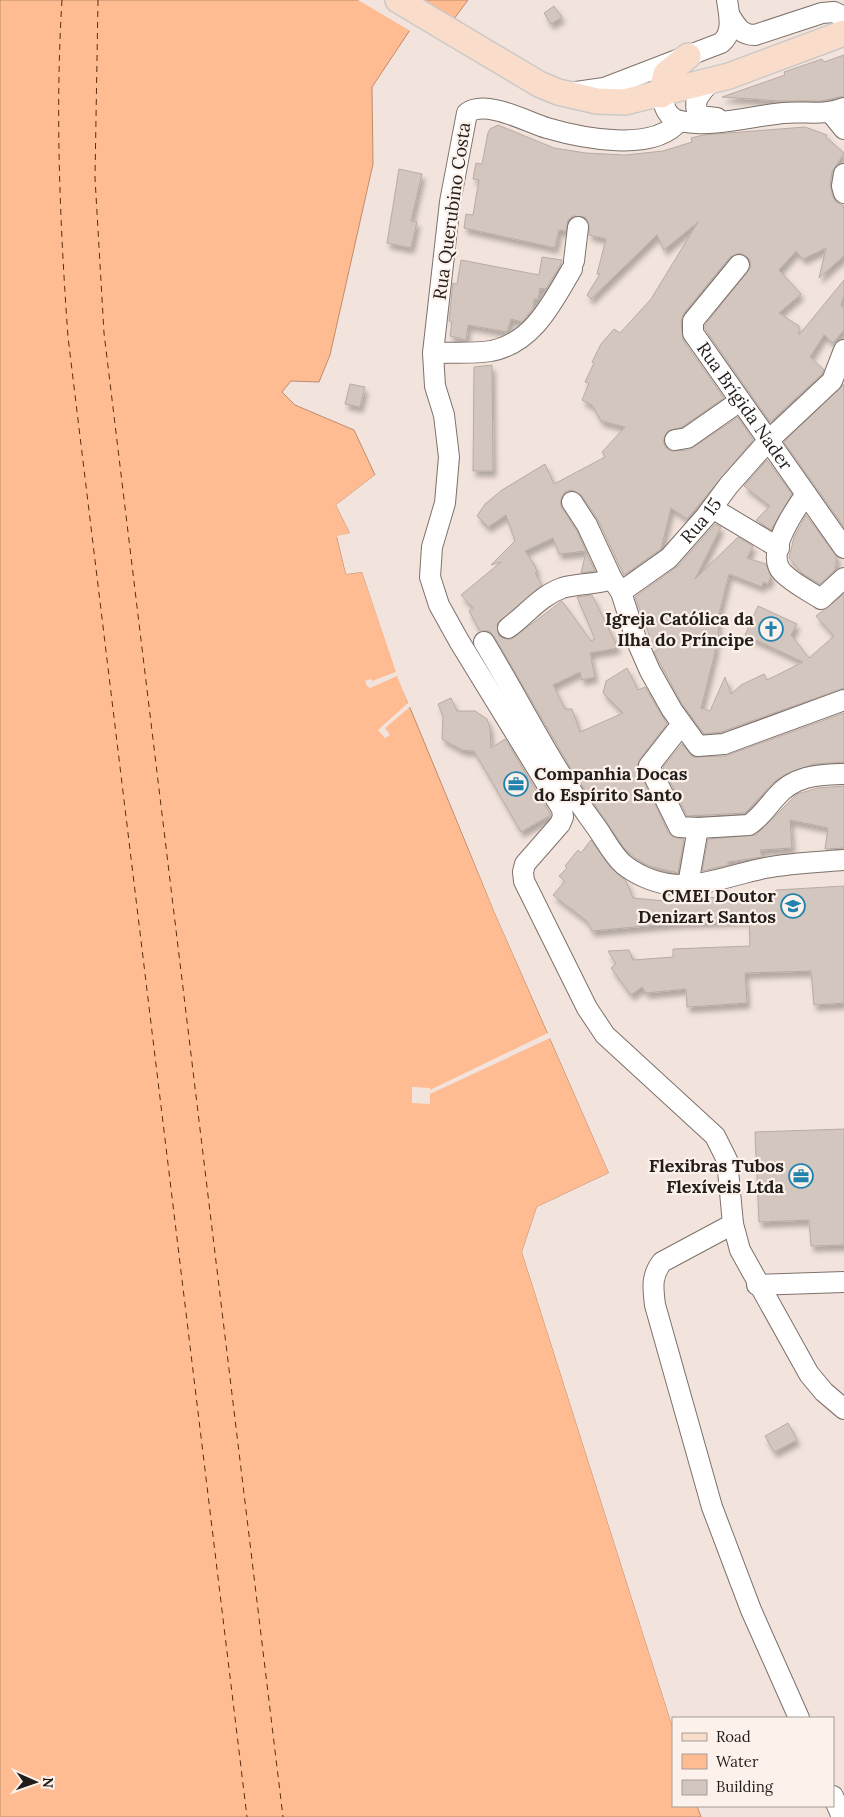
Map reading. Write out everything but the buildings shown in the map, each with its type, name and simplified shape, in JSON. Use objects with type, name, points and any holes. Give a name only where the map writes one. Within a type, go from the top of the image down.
[{"type":"main road","points":[[398,0],[539,84],[558,92],[597,101],[625,102],[710,82],[844,33]]},
{"type":"main road","points":[[661,95],[666,74],[688,56]]},
{"type":"street","points":[[830,0],[844,4]]},
{"type":"street","points":[[728,8],[739,31],[748,35],[755,35],[822,13],[834,12],[844,17]]},
{"type":"street","points":[[558,92],[592,91],[604,88],[688,56],[726,39],[729,35],[728,8]]},
{"type":"street","points":[[710,82],[696,98],[695,108],[699,116],[729,119]]},
{"type":"street","points":[[661,95],[666,111],[679,121],[704,123],[786,113],[837,111],[844,130]]},
{"type":"street","name":"Rua Querubino Costa","points":[[433,353],[450,202],[467,113],[472,109],[484,108],[508,113],[548,128],[586,137],[627,141],[655,137],[672,129],[679,121]]},
{"type":"street","points":[[844,174],[842,186],[844,193]]},
{"type":"street","points":[[578,227],[573,265],[534,328],[513,343],[491,351],[433,353],[435,386],[444,415],[449,457],[445,503],[432,547],[430,577],[439,605],[459,641],[562,809],[563,817],[560,824],[525,864],[522,872],[524,880],[587,1008],[606,1034],[715,1136],[727,1160],[733,1224],[740,1250],[757,1285],[809,1374],[824,1392],[844,1409]]},
{"type":"street","name":"Rua Brígida Nader","points":[[739,265],[693,321],[692,327],[697,339],[844,548]]},
{"type":"street","name":"Rua 15","points":[[508,628],[531,606],[561,589],[598,584],[617,585],[664,563],[712,508],[728,485],[769,440],[832,381],[844,350]]},
{"type":"street","points":[[675,440],[687,438],[740,401]]},
{"type":"street","points":[[806,494],[784,528],[776,559],[782,573],[821,599],[844,578]]},
{"type":"street","points":[[572,502],[587,525],[617,585],[642,656],[665,698],[698,746],[724,744],[844,700]]},
{"type":"street","points":[[712,508],[779,548]]},
{"type":"street","points":[[484,642],[530,724],[585,812],[624,864],[638,874],[668,884],[688,885],[709,882],[766,868],[844,860]]},
{"type":"street","points":[[682,724],[649,766],[679,827],[698,828],[749,825],[756,820],[777,795],[799,780],[815,774],[844,774]]},
{"type":"street","points":[[688,885],[698,828]]},
{"type":"street","points":[[733,1224],[662,1262],[655,1271],[653,1286],[656,1305],[712,1507],[751,1610],[798,1717]]},
{"type":"street","points":[[757,1285],[844,1282]]},
{"type":"street","points":[[834,1798],[842,1817]]},
{"type":"water","points":[[0,0],[468,0],[448,27],[414,24],[372,87],[373,164],[330,355],[319,382],[291,381],[282,392],[295,405],[354,430],[375,475],[336,505],[350,533],[337,537],[346,574],[362,572],[408,703],[494,911],[609,1173],[537,1207],[522,1252],[672,1725],[672,1807],[697,1807],[701,1817],[0,1817]]},
{"type":"pier","points":[[358,0],[422,0],[449,29],[415,27],[412,32]]},
{"type":"pier","points":[[375,475],[376,477],[339,505],[352,533],[340,538],[347,571],[364,570],[410,701],[496,910],[611,1173],[539,1208],[524,1252],[672,1717],[672,1725],[522,1252],[537,1207],[609,1173],[550,1038],[430,1094],[430,1104],[412,1103],[412,1087],[430,1088],[430,1090],[548,1033],[494,911],[411,706],[385,728],[390,735],[385,738],[378,730],[408,703],[397,676],[370,688],[365,681],[371,679],[372,681],[396,672],[362,572],[346,574],[337,536],[350,533],[336,505]]},
{"type":"ferry route","points":[[62,0],[59,168],[68,337],[247,1817]]},
{"type":"ferry route","points":[[98,0],[95,178],[104,333],[283,1817]]},
{"type":"place","name":"Igreja Católica da Ilha do Príncipe","points":[[771,629]]},
{"type":"place","name":"Companhia Docas do Espírito Santo","points":[[516,784]]},
{"type":"place","name":"CMEI Doutor Denizart Santos","points":[[793,906]]},
{"type":"place","name":"Flexibras Tubos Flexíveis Ltda","points":[[801,1176]]}]
